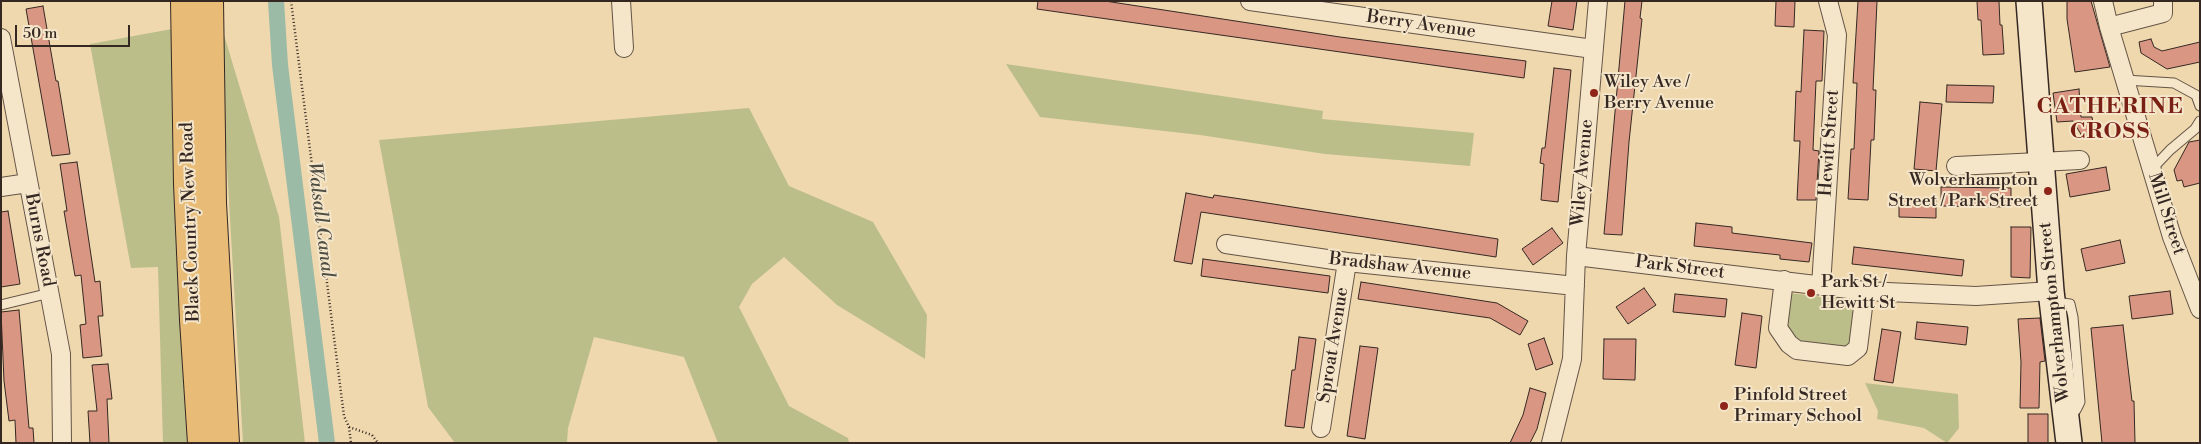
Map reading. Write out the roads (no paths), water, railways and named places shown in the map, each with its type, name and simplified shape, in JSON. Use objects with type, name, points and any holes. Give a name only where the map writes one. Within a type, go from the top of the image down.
[{"type":"highway","name":"Black Country New Road","points":[[185,1],[188,184],[202,443]]},
{"type":"highway","name":"Black Country New Road","points":[[209,1],[212,203],[226,443]]},
{"type":"street","points":[[621,1],[624,48]]},
{"type":"street","name":"Berry Avenue","points":[[1250,1],[1593,49]]},
{"type":"street","name":"Wiley Avenue","points":[[1551,443],[1572,359],[1576,256],[1598,1]]},
{"type":"street","name":"Hewitt Street","points":[[1821,286],[1837,35],[1828,1]]},
{"type":"street","name":"Wolverhampton Street","points":[[2029,1],[2052,297],[2069,443]]},
{"type":"street","name":"Mill Street","points":[[2103,1],[2109,27],[2172,237],[2198,302]]},
{"type":"street","points":[[2109,27],[2162,13],[2163,1]]},
{"type":"street","name":"Burns Road","points":[[1,38],[61,354],[62,443]]},
{"type":"street","points":[[1956,166],[2080,160]]},
{"type":"street","points":[[1,187],[28,183]]},
{"type":"street","name":"Bradshaw Avenue","points":[[1226,244],[1347,262],[1575,286]]},
{"type":"street","name":"Park Street","points":[[1576,256],[1865,291],[2052,297]]},
{"type":"street","name":"Sproat Avenue","points":[[1321,428],[1347,262]]},
{"type":"street","points":[[1784,280],[1778,328],[1789,344],[1797,350],[1848,356],[1858,348],[1865,291]]},
{"type":"lane","points":[[2125,80],[2174,83],[2196,95],[2200,106]]},
{"type":"lane","points":[[2152,169],[2170,150],[2195,129],[2200,121]]},
{"type":"lane","points":[[1,305],[50,293]]},
{"type":"waterway","name":"Walsall Canal","points":[[276,1],[280,65],[327,443]]},
{"type":"place","name":"Wiley Ave / Berry Avenue","points":[[1594,93]]},
{"type":"place","name":"Wolverhampton Street / Park Street","points":[[2048,191]]},
{"type":"place","name":"Park St / Hewitt St","points":[[1811,293]]},
{"type":"place","name":"Pinfold Street Primary School","points":[[1724,406]]},
{"type":"district","name":"CATHERINE CROSS","points":[[2110,120]]}]
